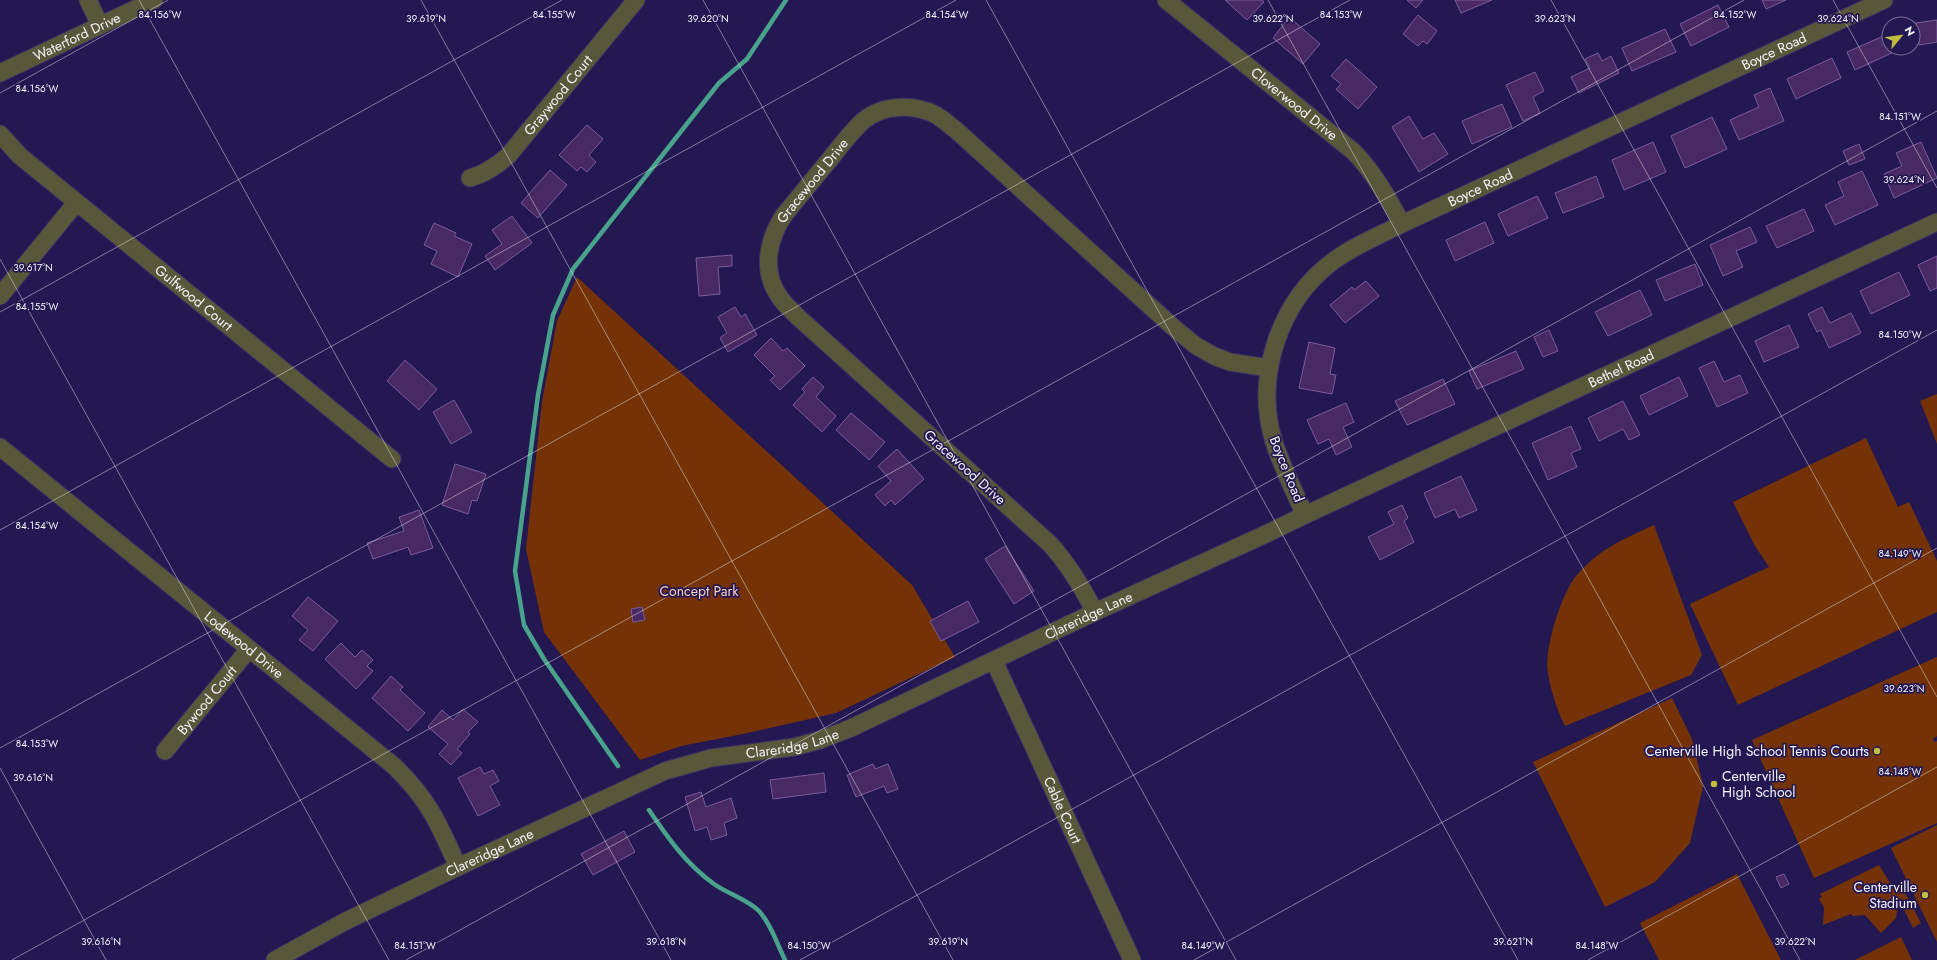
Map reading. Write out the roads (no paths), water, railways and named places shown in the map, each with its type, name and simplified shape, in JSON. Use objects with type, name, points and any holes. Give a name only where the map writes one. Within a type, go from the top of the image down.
[{"type":"street","points":[[88,0],[100,25]]},
{"type":"street","name":"Waterford Drive","points":[[0,73],[154,0]]},
{"type":"street","name":"Graywood Court","points":[[470,178],[495,167],[508,156],[636,0]]},
{"type":"street","name":"Cloverwood Drive","points":[[1166,0],[1354,152],[1368,167],[1381,186],[1402,224]]},
{"type":"street","name":"Boyce Road","points":[[1306,515],[1274,442],[1267,401],[1267,382],[1269,368],[1277,341],[1286,318],[1297,299],[1311,281],[1331,262],[1350,250],[1402,224],[1884,0]]},
{"type":"street","name":"Gracewood Drive","points":[[1095,612],[1080,582],[1065,561],[1050,544],[781,300],[774,289],[768,260],[769,247],[775,229],[784,215],[864,120],[888,109],[908,107],[920,109],[937,116],[956,130],[1173,327],[1195,345],[1230,362],[1269,368]]},
{"type":"street","name":"Gulfwood Court","points":[[0,134],[20,156],[76,203],[392,459]]},
{"type":"street","points":[[0,296],[76,203]]},
{"type":"street","name":"Bethel Road","points":[[1306,515],[1937,222]]},
{"type":"street","name":"Lodewood Drive","points":[[0,447],[394,766],[411,782],[426,801],[438,821],[458,867]]},
{"type":"street","name":"Clareridge Lane","points":[[275,960],[344,922],[458,867],[665,771],[711,758],[794,747],[820,740],[851,728],[1095,612],[1259,538],[1306,515]]},
{"type":"street","name":"Bywood Court","points":[[165,751],[249,649]]},
{"type":"street","name":"Cable Court","points":[[994,661],[1132,960]]},
{"type":"waterway","points":[[618,766],[544,659],[524,625],[515,571],[538,395],[553,315],[573,269],[719,83],[747,59],[786,0]]},
{"type":"waterway","points":[[649,810],[686,859],[695,868],[714,884],[749,903],[759,911],[770,928],[785,960]]},
{"type":"place","name":"Centerville High School Tennis Courts","points":[[1877,751]]},
{"type":"place","name":"Centerville High School","points":[[1714,784]]},
{"type":"place","name":"Centerville Stadium","points":[[1925,895]]},
{"type":"park label","name":"Concept Park","points":[[699,591]]}]
